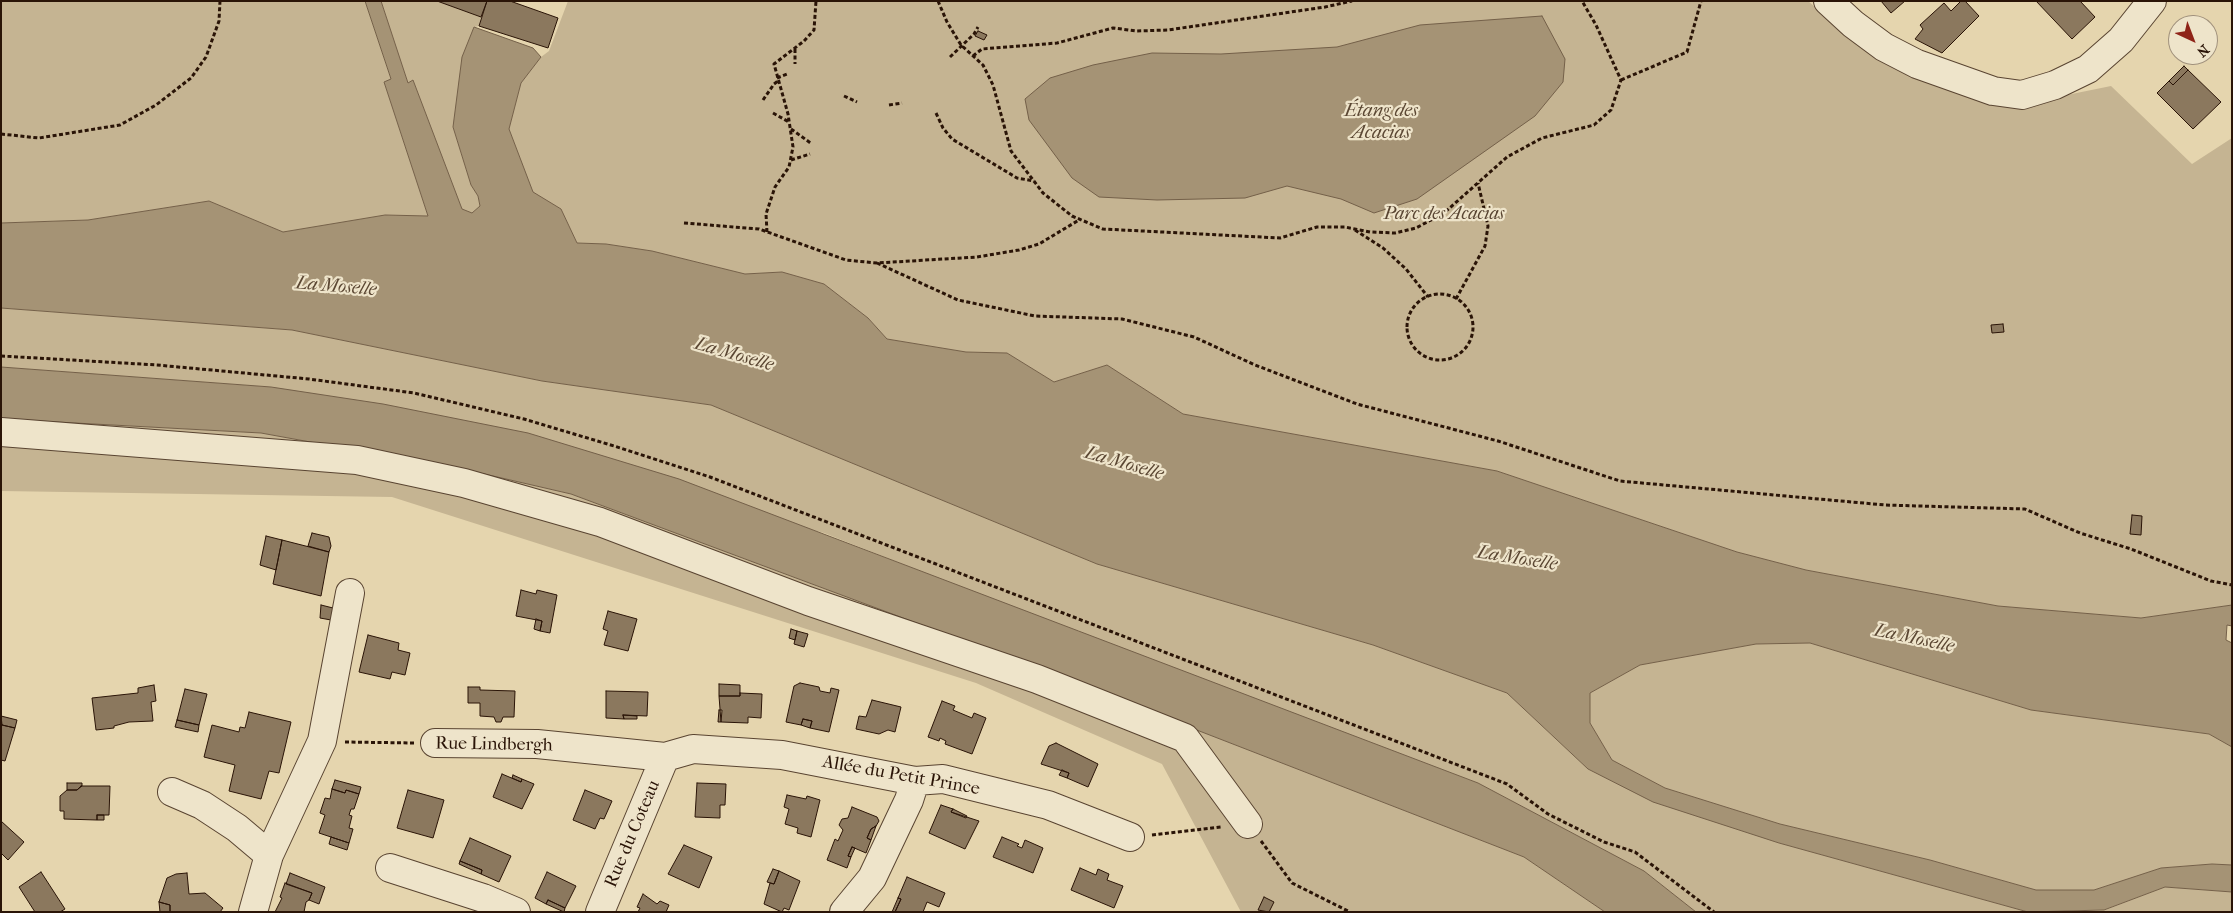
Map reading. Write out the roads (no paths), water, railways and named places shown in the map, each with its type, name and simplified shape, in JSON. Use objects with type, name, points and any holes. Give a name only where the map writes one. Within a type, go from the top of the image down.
[{"type":"street","points":[[1828,1],[1853,24],[1884,47],[1917,64],[1993,91],[2022,94],[2055,85],[2088,69],[2121,40],[2152,1]]},
{"type":"street","points":[[1,432],[357,460],[464,483],[600,522],[808,601],[1037,679],[1185,738],[1248,824]]},
{"type":"street","points":[[253,912],[269,855],[322,741],[350,593]]},
{"type":"street","name":"Rue Lindbergh","points":[[435,743],[538,744],[665,757]]},
{"type":"street","name":"Allée du Petit Prince","points":[[665,757],[693,748],[782,755],[915,781],[943,779],[1048,805],[1130,837]]},
{"type":"street","name":"Rue du Coteau","points":[[600,912],[665,757]]},
{"type":"street","points":[[844,912],[872,878],[909,800],[915,781]]},
{"type":"street","points":[[172,792],[202,804],[237,828],[269,855]]},
{"type":"street","points":[[390,868],[483,898],[516,912]]},
{"type":"water","name":"La Moselle","points":[[365,1],[381,1],[408,83],[413,80],[462,209],[472,213],[480,206],[478,196],[471,185],[453,127],[462,57],[474,27],[533,48],[541,57],[521,83],[509,129],[533,192],[561,209],[577,243],[606,244],[652,251],[745,274],[782,272],[824,284],[868,318],[887,339],[966,352],[1007,353],[1054,382],[1107,365],[1183,414],[1497,471],[1737,552],[1806,570],[1998,606],[2141,618],[2232,605],[2232,626],[2227,625],[2226,640],[2232,643],[2232,747],[2209,734],[2031,710],[1810,643],[1756,644],[1640,665],[1590,693],[1590,723],[1612,760],[1665,788],[1780,824],[1930,860],[2036,890],[2094,890],[2161,868],[2212,864],[2232,865],[2232,892],[2165,887],[2104,910],[2028,912],[1779,843],[1653,802],[1588,769],[1507,693],[1373,645],[1097,564],[711,405],[542,381],[292,330],[1,308],[1,223],[88,220],[209,201],[283,232],[385,215],[428,216],[384,82],[391,79]]},
{"type":"water","name":"Étang des Acacias","points":[[1542,16],[1565,59],[1563,82],[1535,116],[1417,199],[1374,213],[1341,199],[1287,186],[1245,198],[1157,200],[1099,197],[1072,178],[1029,120],[1025,99],[1050,78],[1093,65],[1152,53],[1221,54],[1337,47],[1420,25]]},
{"type":"water","points":[[1,367],[271,387],[383,404],[528,433],[679,479],[1478,783],[1644,871],[1696,912],[1605,912],[1524,857],[1037,668],[571,494],[480,473],[261,433],[1,419]]},
{"type":"park label","name":"Parc des Acacias","points":[[1444,215]]}]
